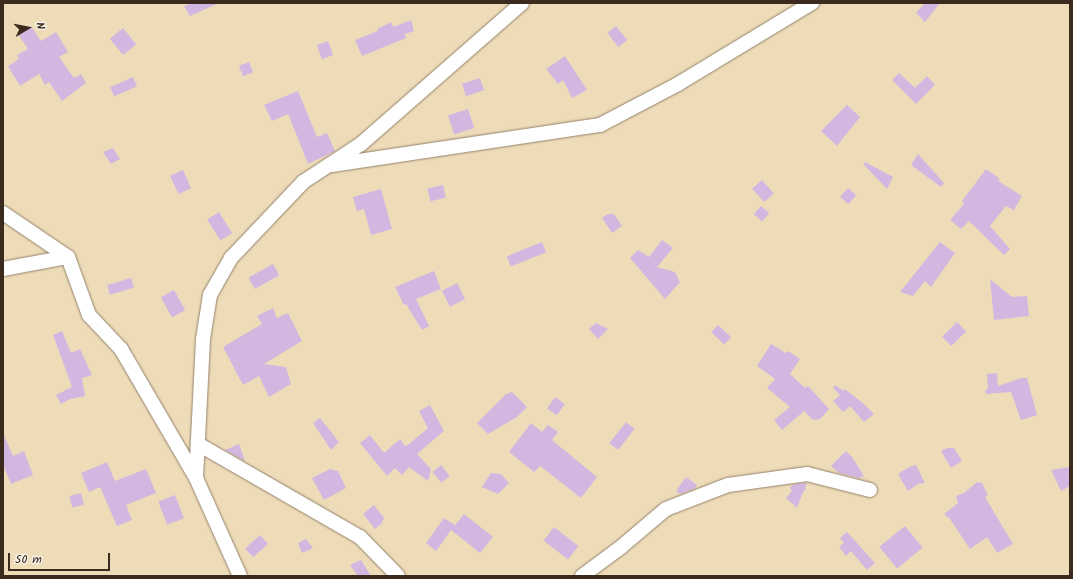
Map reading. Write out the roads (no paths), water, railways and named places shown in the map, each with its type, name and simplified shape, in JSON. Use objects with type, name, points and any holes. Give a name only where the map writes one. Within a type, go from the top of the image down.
[{"type":"street","points":[[196,478],[203,339],[210,295],[231,258],[303,182],[361,144],[522,3]]},
{"type":"street","points":[[327,166],[600,124],[678,84],[812,3]]},
{"type":"street","points":[[3,212],[68,257],[89,314],[121,349],[196,478],[240,576]]},
{"type":"street","points":[[3,269],[68,257]]},
{"type":"street","points":[[198,444],[360,538],[398,576]]},
{"type":"street","points":[[582,576],[621,547],[666,509],[728,484],[807,474],[870,490]]}]
